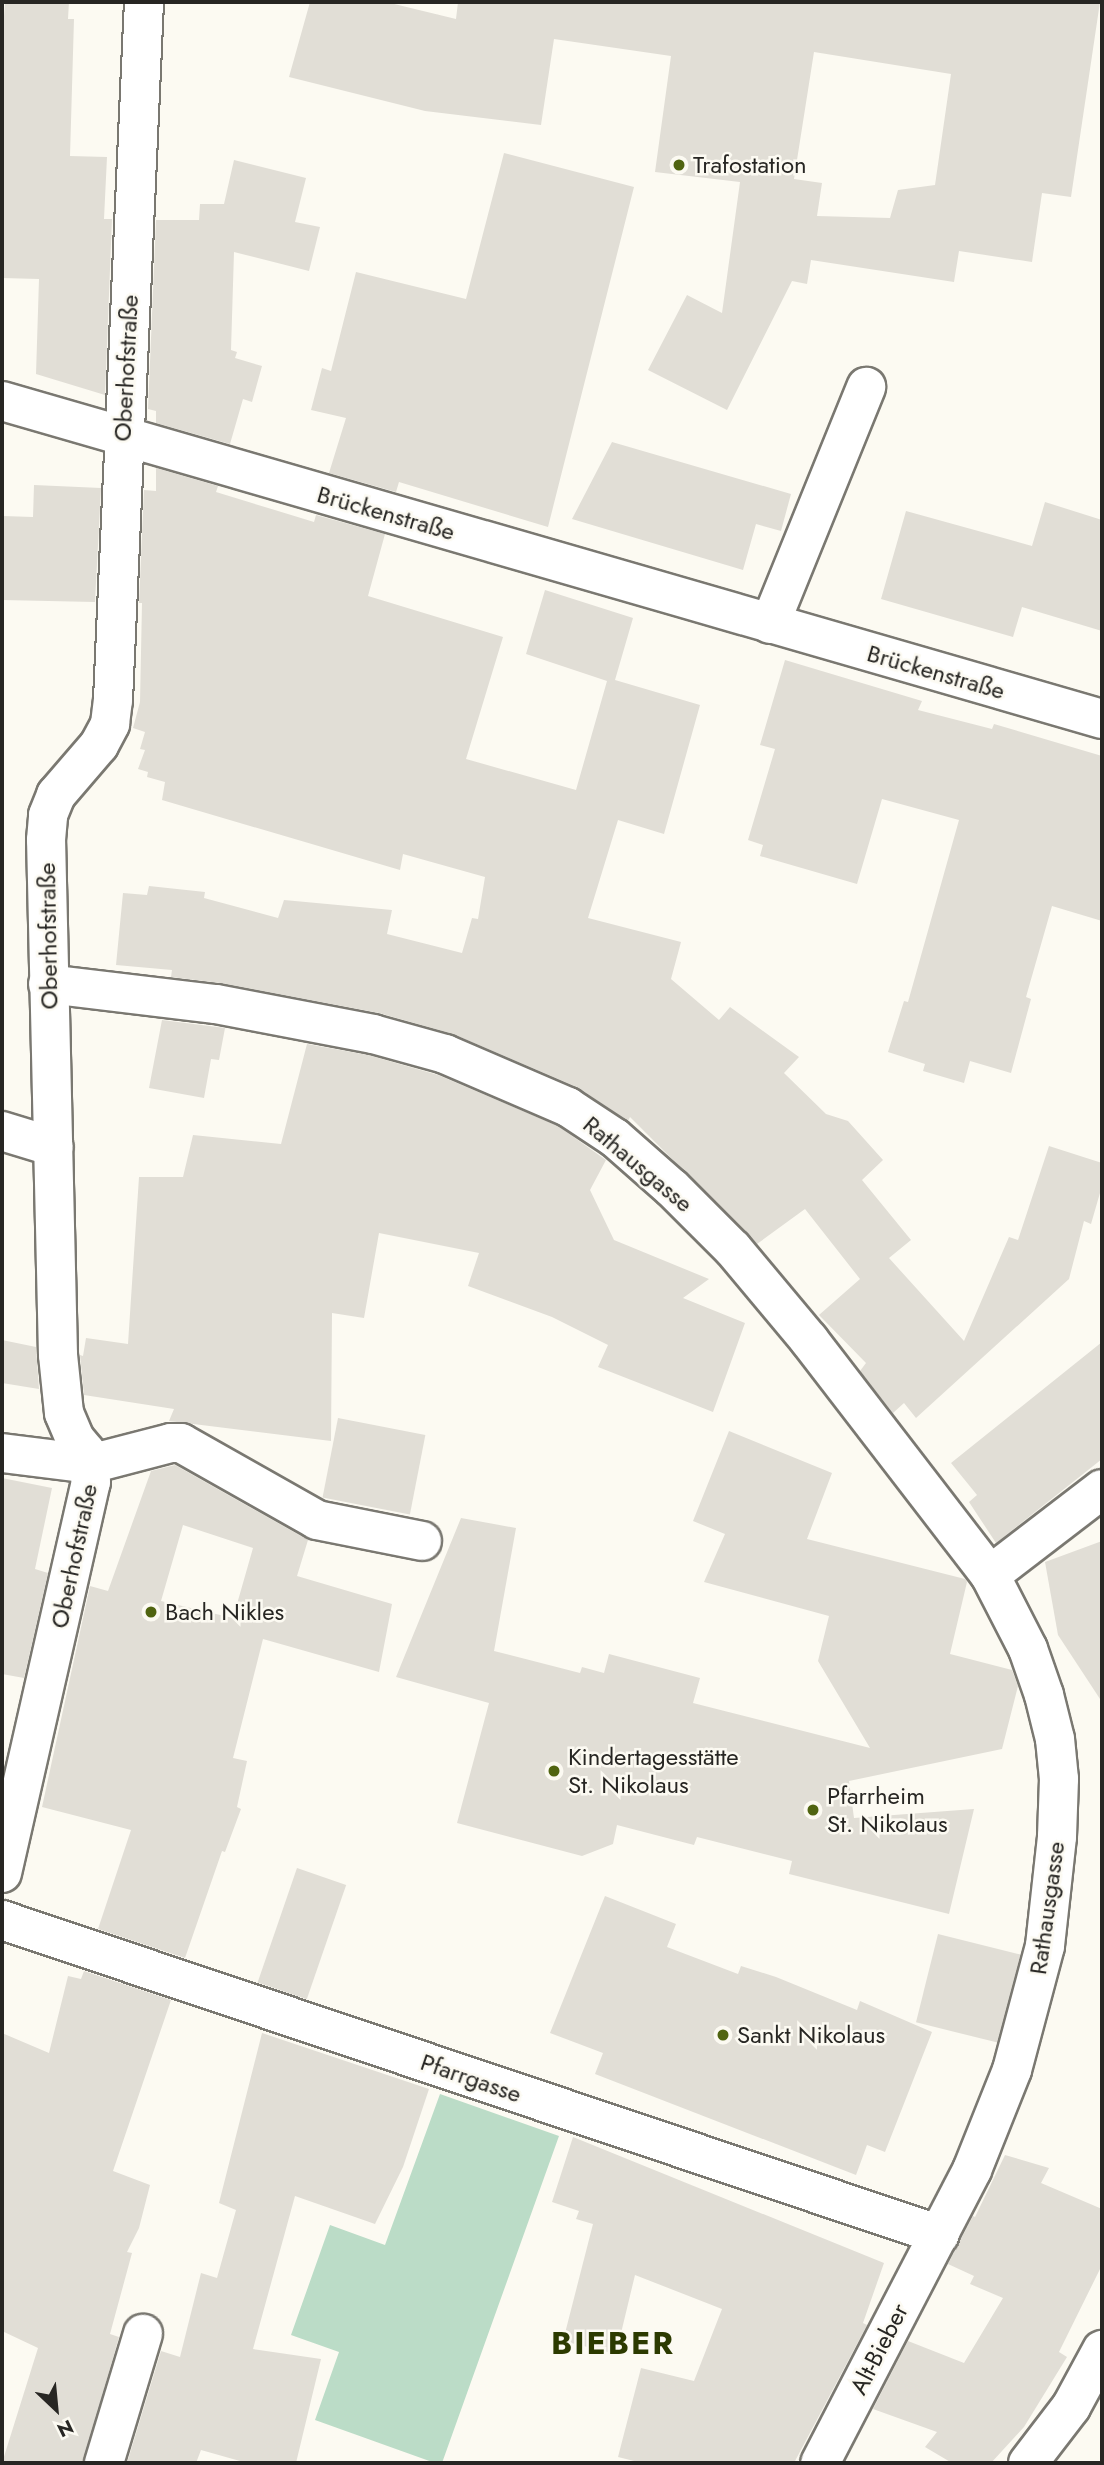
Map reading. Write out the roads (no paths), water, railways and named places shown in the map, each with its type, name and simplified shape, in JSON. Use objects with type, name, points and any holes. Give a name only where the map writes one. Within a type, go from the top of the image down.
[{"type":"street","name":"Oberhofstraße","points":[[2,1873],[90,1497],[90,1464],[69,1428],[61,1391],[48,984],[48,815],[56,795],[99,745],[110,724],[144,2]]},
{"type":"street","points":[[770,624],[866,387]]},
{"type":"street","name":"Brückenstraße","points":[[2,401],[1102,719]]},
{"type":"street","name":"Rathausgasse","points":[[48,984],[216,1004],[373,1034],[445,1055],[568,1107],[615,1138],[672,1188],[733,1249],[818,1351],[990,1575],[1028,1649],[1044,1695],[1055,1739],[1059,1779],[1057,1837],[1045,1946],[1030,2014],[994,2118],[940,2235]]},
{"type":"street","points":[[2,1131],[54,1147]]},
{"type":"street","points":[[2,1453],[90,1464],[171,1443],[181,1443],[317,1520],[422,1541]]},
{"type":"street","points":[[990,1575],[1102,1489]]},
{"type":"street","name":"Pfarrgasse","points":[[2,1920],[940,2235]]},
{"type":"street","name":"Alt-Bieber","points":[[820,2463],[940,2235]]},
{"type":"street","points":[[104,2463],[144,2334]]},
{"type":"street","points":[[1028,2463],[1070,2407],[1102,2350]]},
{"type":"place","name":"Trafostation","points":[[679,165]]},
{"type":"place","name":"Bach Nikles","points":[[151,1612]]},
{"type":"place","name":"Kindertagesstätte St. Nikolaus","points":[[554,1771]]},
{"type":"place","name":"Pfarrheim St. Nikolaus","points":[[813,1810]]},
{"type":"place","name":"Sankt Nikolaus","points":[[723,2035]]},
{"type":"district","name":"BIEBER","points":[[613,2343]]}]
